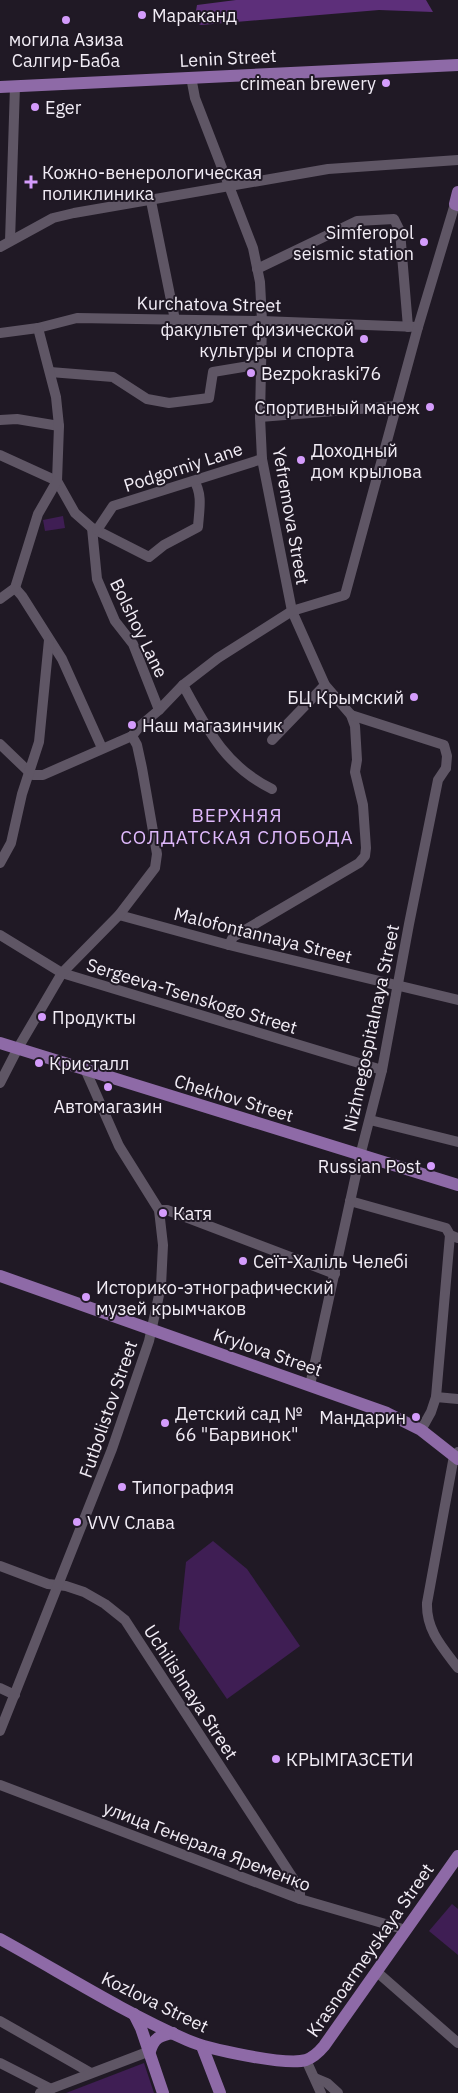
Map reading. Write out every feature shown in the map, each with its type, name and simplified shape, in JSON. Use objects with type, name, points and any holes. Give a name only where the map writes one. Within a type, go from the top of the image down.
[{"type":"main road","name":"Lenin Street","points":[[0,87],[458,66]]},
{"type":"main road","name":"Chekhov Street","points":[[0,1043],[458,1185]]},
{"type":"main road","name":"Krylova Street","points":[[0,1276],[310,1384],[387,1414],[421,1430],[457,1456]]},
{"type":"main road","name":"Krasnoarmeyskaya Street","points":[[306,2060],[317,2054],[458,1856]]},
{"type":"main road","name":"Kozlova Street","points":[[0,1939],[134,2014],[202,2046],[277,2060],[306,2060]]},
{"type":"main road","points":[[134,2014],[150,2051],[164,2093]]},
{"type":"main road","points":[[150,2051],[153,2042],[158,2037],[173,2033]]},
{"type":"main road","points":[[202,2046],[220,2093]]},
{"type":"street","name":"Yefremova Street","points":[[191,77],[195,98],[254,248],[260,282],[262,320],[260,417],[262,459],[292,611],[325,685],[351,715]]},
{"type":"street","points":[[10,241],[15,86]]},
{"type":"street","points":[[0,246],[53,218],[74,213],[328,169],[458,160]]},
{"type":"street","points":[[151,201],[176,320]]},
{"type":"street","points":[[0,744],[28,771],[34,775],[43,775],[132,736],[183,685],[218,658],[292,611],[345,596],[397,406],[413,327],[457,201]]},
{"type":"street","points":[[257,269],[357,221],[394,219],[400,230],[413,327]]},
{"type":"street","name":"Kurchatova Street","points":[[0,333],[38,328],[77,318],[262,320],[413,327]]},
{"type":"street","points":[[2,595],[15,588],[38,514],[57,480],[59,426],[56,397],[38,328]]},
{"type":"street","points":[[50,372],[113,377],[146,400],[169,403],[210,398],[213,372],[261,364]]},
{"type":"street","points":[[260,417],[397,406]]},
{"type":"street","points":[[0,420],[18,419],[59,426]]},
{"type":"street","points":[[0,456],[57,480],[75,513],[94,529],[148,557],[164,545],[198,527],[200,508],[199,488],[194,481]]},
{"type":"street","name":"Podgorniy Lane","points":[[94,529],[113,506],[262,459]]},
{"type":"street","name":"Bolshoy Lane","points":[[94,529],[97,579],[115,621],[133,644],[159,710]]},
{"type":"street","points":[[15,588],[62,660],[102,748]]},
{"type":"street","points":[[0,863],[11,843],[28,771],[39,742],[49,640]]},
{"type":"street","points":[[183,685],[213,738],[229,759],[258,782],[272,789]]},
{"type":"street","points":[[272,740],[325,685]]},
{"type":"street","points":[[230,945],[233,937],[359,863],[364,856],[366,848],[363,805],[355,772],[356,741],[351,715],[444,746],[447,756],[446,768],[458,770]]},
{"type":"street","points":[[0,1083],[18,1048],[62,973],[119,915],[155,868],[157,854],[142,768],[137,745],[132,736]]},
{"type":"street","name":"Nizhnegospitalnaya Street","points":[[310,1384],[360,1156],[382,1070],[438,780],[446,768]]},
{"type":"street","name":"Malofontannaya Street","points":[[119,915],[230,945],[458,1000]]},
{"type":"street","name":"Sergeeva-Tsenskogo Street","points":[[0,935],[62,973],[382,1070]]},
{"type":"street","name":"Futbolistov Street","points":[[0,1731],[112,1449],[150,1341],[162,1275],[163,1245],[159,1210],[119,1146],[85,1069]]},
{"type":"street","points":[[370,1120],[458,1142]]},
{"type":"street","points":[[350,1201],[446,1228],[454,1236],[436,1397],[431,1412],[421,1430]]},
{"type":"street","points":[[159,1210],[167,1210],[335,1274]]},
{"type":"street","points":[[436,1397],[458,1399]]},
{"type":"street","points":[[457,1456],[427,1602],[427,1617],[435,1638],[458,1668]]},
{"type":"street","name":"Uchilishnaya Street","points":[[0,1566],[48,1584],[84,1592],[105,1604],[124,1620],[300,1889],[300,1899]]},
{"type":"street","points":[[0,1688],[15,1695]]},
{"type":"street","name":"улица Генерала Яременко","points":[[0,1785],[300,1899],[406,1930]]},
{"type":"street","points":[[376,1972],[458,2043]]},
{"type":"street","points":[[0,2021],[91,2073]]},
{"type":"street","points":[[40,2093],[150,2051]]},
{"type":"street","points":[[306,2060],[321,2093]]},
{"type":"street","points":[[0,2063],[50,2088]]},
{"type":"street","points":[[315,2078],[327,2083],[338,2093]]},
{"type":"shaded area","points":[[236,0],[426,0],[433,12],[379,10],[201,25],[194,22],[197,5]]},
{"type":"shaded area","points":[[63,516],[65,528],[45,531],[43,520]]},
{"type":"shaded area","points":[[213,1541],[247,1569],[300,1646],[227,1699],[179,1629],[186,1562]]},
{"type":"shaded area","points":[[452,1904],[458,1909],[458,1955],[429,1931]]},
{"type":"shaded area","points":[[144,2063],[154,2093],[66,2093]]},
{"type":"place","name":"Мараканд","points":[[142,15]]},
{"type":"place","name":"могила Азиза Салгир-Баба","points":[[66,20]]},
{"type":"place","name":"crimean brewery","points":[[386,83]]},
{"type":"place","name":"Eger","points":[[35,107]]},
{"type":"place","name":"Кожно-венерологическая поликлиника","points":[[31,182]]},
{"type":"place","name":"Simferopol seismic station","points":[[424,242]]},
{"type":"place","name":"факультет физической культуры и спорта","points":[[364,339]]},
{"type":"place","name":"Bezpokraski76","points":[[251,373]]},
{"type":"place","name":"Спортивный манеж","points":[[430,407]]},
{"type":"place","name":"Доходный дом крылова","points":[[301,460]]},
{"type":"place","name":"БЦ Крымский","points":[[414,697]]},
{"type":"place","name":"Наш магазинчик","points":[[132,725]]},
{"type":"place","name":"Продукты","points":[[42,1017]]},
{"type":"place","name":"Кристалл","points":[[39,1063]]},
{"type":"place","name":"Автомагазин","points":[[108,1087]]},
{"type":"place","name":"Russian Post","points":[[431,1166]]},
{"type":"place","name":"Катя","points":[[163,1213]]},
{"type":"place","name":"Сеїт-Халіль Челебі","points":[[243,1261]]},
{"type":"place","name":"Историко-этнографический музей крымчаков","points":[[86,1297]]},
{"type":"place","name":"Мандарин","points":[[416,1417]]},
{"type":"place","name":"Детский сад № 66 \"Барвинок\"","points":[[165,1423]]},
{"type":"place","name":"Типография","points":[[122,1487]]},
{"type":"place","name":"VVV Слава","points":[[77,1522]]},
{"type":"place","name":"КРЫМГАЗСЕТИ","points":[[276,1759]]},
{"type":"district","name":"ВЕРХНЯЯ СОЛДАТСКАЯ СЛОБОДА","points":[[237,826]]}]
